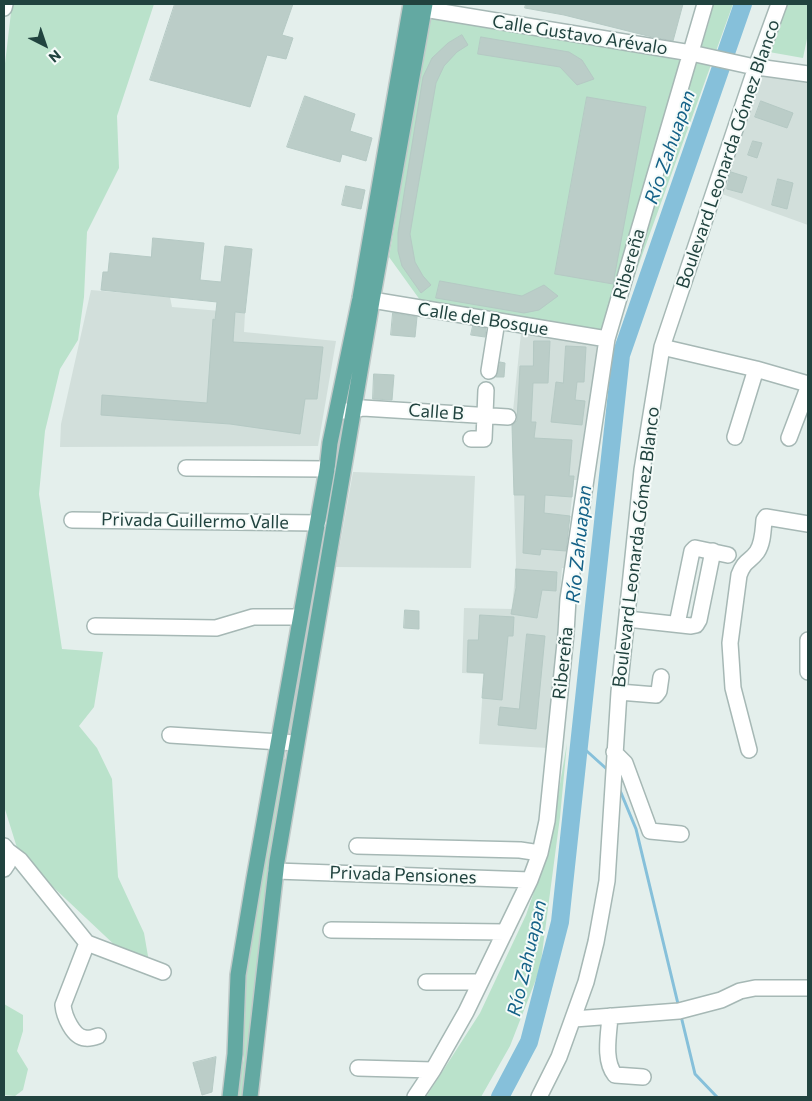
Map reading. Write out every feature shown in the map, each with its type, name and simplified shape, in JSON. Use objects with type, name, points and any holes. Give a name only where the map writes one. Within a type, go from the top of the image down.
[{"type":"main road","points":[[230,1097],[235,1054],[238,975],[278,742],[338,405],[366,300],[418,6]]},
{"type":"main road","points":[[250,1097],[276,871],[296,743],[357,407],[366,300]]},
{"type":"street","points":[[4,8],[5,4]]},
{"type":"street","name":"Ribereña","points":[[415,1097],[433,1070],[480,982],[530,880],[540,853],[547,821],[568,599],[607,339],[705,4]]},
{"type":"street","name":"Boulevard Leonarda Gómez Blanco","points":[[538,1097],[559,1057],[574,1019],[596,942],[607,881],[618,692],[642,470],[662,347],[753,66],[779,4]]},
{"type":"street","name":"Calle Gustavo Arévalo","points":[[418,6],[691,53],[753,66],[808,73]]},
{"type":"street","name":"Calle del Bosque","points":[[366,300],[607,339]]},
{"type":"street","points":[[489,371],[497,320]]},
{"type":"street","points":[[662,347],[756,369],[808,384]]},
{"type":"street","points":[[734,437],[756,369]]},
{"type":"street","points":[[789,438],[808,388]]},
{"type":"street","points":[[477,439],[484,416],[486,390]]},
{"type":"street","name":"Calle B","points":[[338,405],[346,400],[357,407],[508,417]]},
{"type":"street","points":[[186,468],[327,469]]},
{"type":"street","points":[[749,750],[733,688],[730,643],[739,575],[743,564],[757,552],[762,542],[764,520],[766,517],[808,524]]},
{"type":"street","name":"Privada Guillermo Valle","points":[[72,520],[318,522]]},
{"type":"street","points":[[627,619],[696,625],[699,620],[713,551],[728,555]]},
{"type":"street","points":[[95,626],[216,628],[253,617],[300,617]]},
{"type":"street","points":[[808,640],[808,672]]},
{"type":"street","points":[[618,692],[656,695],[659,691],[661,677]]},
{"type":"street","points":[[170,735],[296,743]]},
{"type":"street","points":[[614,752],[625,763],[650,831],[681,834]]},
{"type":"street","points":[[357,846],[520,850],[540,853]]},
{"type":"street","points":[[4,869],[8,863],[6,848]]},
{"type":"street","points":[[6,848],[20,860],[87,943],[163,972]]},
{"type":"street","name":"Privada Pensiones","points":[[276,871],[530,880]]},
{"type":"street","points":[[331,930],[505,932]]},
{"type":"street","points":[[87,943],[63,1005],[64,1015],[77,1034],[85,1038],[98,1036]]},
{"type":"street","points":[[426,982],[480,982]]},
{"type":"street","points":[[574,1019],[680,1011],[721,1000],[740,991],[755,988],[808,988]]},
{"type":"street","points":[[610,1016],[608,1057],[610,1068],[616,1074],[644,1077]]},
{"type":"street","points":[[358,1068],[433,1070]]},
{"type":"shaded area","points":[[760,74],[808,81],[808,225],[722,194]]},
{"type":"shaded area","points":[[91,290],[170,297],[172,307],[245,313],[244,332],[336,341],[318,446],[60,447],[61,424]]},
{"type":"shaded area","points":[[521,333],[600,345],[585,426],[579,480],[574,480],[566,551],[570,552],[569,568],[562,568],[548,748],[479,744],[484,674],[462,673],[464,608],[512,609],[516,564],[512,421]]},
{"type":"shaded area","points":[[353,472],[475,476],[471,568],[336,567]]},
{"type":"green space","points":[[12,4],[154,4],[117,116],[119,168],[87,232],[84,297],[78,340],[60,369],[45,431],[39,494],[62,649],[103,652],[94,707],[79,726],[97,748],[112,779],[118,877],[144,933],[149,962],[121,951],[35,870],[18,851],[4,806],[4,72]]},
{"type":"green space","points":[[713,4],[733,4],[615,330],[638,245],[709,22]]},
{"type":"green space","points":[[787,4],[808,4],[808,34],[803,58],[769,52]]},
{"type":"green space","points":[[430,17],[682,60],[604,331],[420,300],[389,257]]},
{"type":"green space","points":[[332,451],[343,452],[305,669],[292,668]]},
{"type":"green space","points":[[291,687],[300,690],[295,731],[285,729]]},
{"type":"green space","points":[[567,743],[560,817],[540,969],[510,1046],[481,1097],[426,1097],[480,1013],[526,915],[549,848]]},
{"type":"green space","points":[[279,758],[290,760],[247,1097],[236,1097],[244,1058],[244,983]]},
{"type":"green space","points":[[4,1004],[23,1015],[23,1031],[17,1051],[28,1069],[23,1090],[15,1096],[4,1095]]},
{"type":"building","points":[[175,4],[293,4],[282,35],[293,38],[286,59],[267,55],[250,107],[150,80]]},
{"type":"building","points":[[526,4],[683,4],[673,41],[564,15],[525,8]]},
{"type":"building","points":[[462,35],[468,45],[457,52],[444,66],[436,83],[410,234],[415,262],[431,285],[421,293],[402,266],[398,251],[398,233],[404,194],[423,77],[432,58],[448,43]]},
{"type":"building","points":[[481,37],[569,52],[582,60],[594,79],[577,85],[560,67],[478,54]]},
{"type":"building","points":[[305,96],[355,114],[350,131],[372,138],[366,161],[342,154],[340,162],[287,147]]},
{"type":"building","points":[[587,97],[646,107],[613,284],[555,274]]},
{"type":"building","points":[[761,101],[793,113],[787,128],[755,117]]},
{"type":"building","points":[[753,141],[762,143],[757,158],[748,155]]},
{"type":"building","points":[[731,172],[747,177],[742,193],[727,189]]},
{"type":"building","points":[[778,179],[793,183],[787,209],[772,205]]},
{"type":"building","points":[[346,186],[365,190],[361,209],[342,205]]},
{"type":"building","points":[[153,238],[204,243],[200,280],[221,282],[225,246],[252,249],[245,313],[235,312],[233,342],[323,347],[317,399],[305,399],[300,434],[230,424],[101,415],[102,395],[207,403],[213,319],[215,320],[217,302],[101,290],[103,272],[108,272],[110,253],[151,257]]},
{"type":"building","points":[[440,281],[522,296],[544,285],[558,296],[539,310],[524,313],[436,298]]},
{"type":"building","points":[[393,313],[417,317],[415,337],[391,335]]},
{"type":"building","points":[[473,326],[486,328],[485,337],[471,335]]},
{"type":"building","points":[[534,341],[550,341],[548,383],[533,383],[531,422],[536,422],[534,438],[572,440],[569,476],[574,476],[572,497],[545,495],[544,513],[570,516],[566,551],[541,549],[540,555],[523,553],[525,495],[514,495],[512,425],[517,421],[520,366],[533,366]]},
{"type":"building","points":[[566,346],[586,347],[584,382],[577,382],[575,400],[585,401],[582,425],[551,422],[556,382],[563,383]]},
{"type":"building","points":[[500,362],[505,363],[504,377],[496,377]]},
{"type":"building","points":[[374,374],[394,375],[392,400],[373,399]]},
{"type":"building","points":[[516,569],[557,572],[556,591],[542,590],[537,618],[511,614],[516,588]]},
{"type":"building","points":[[405,610],[419,611],[419,629],[404,628]]},
{"type":"building","points":[[480,615],[514,617],[513,636],[508,636],[502,700],[482,698],[484,673],[467,672],[468,640],[478,640]]},
{"type":"building","points":[[527,634],[545,636],[536,729],[498,725],[500,707],[519,709]]},
{"type":"building","points":[[216,1057],[212,1092],[202,1095],[193,1063]]},
{"type":"waterway","name":"Río Zahuapan","points":[[500,1097],[529,1042],[560,922],[621,355],[743,4]]},
{"type":"waterway","points":[[579,744],[610,772]]},
{"type":"waterway","points":[[619,788],[636,829],[679,1008]]},
{"type":"waterway","points":[[681,1016],[695,1074],[717,1097]]}]
